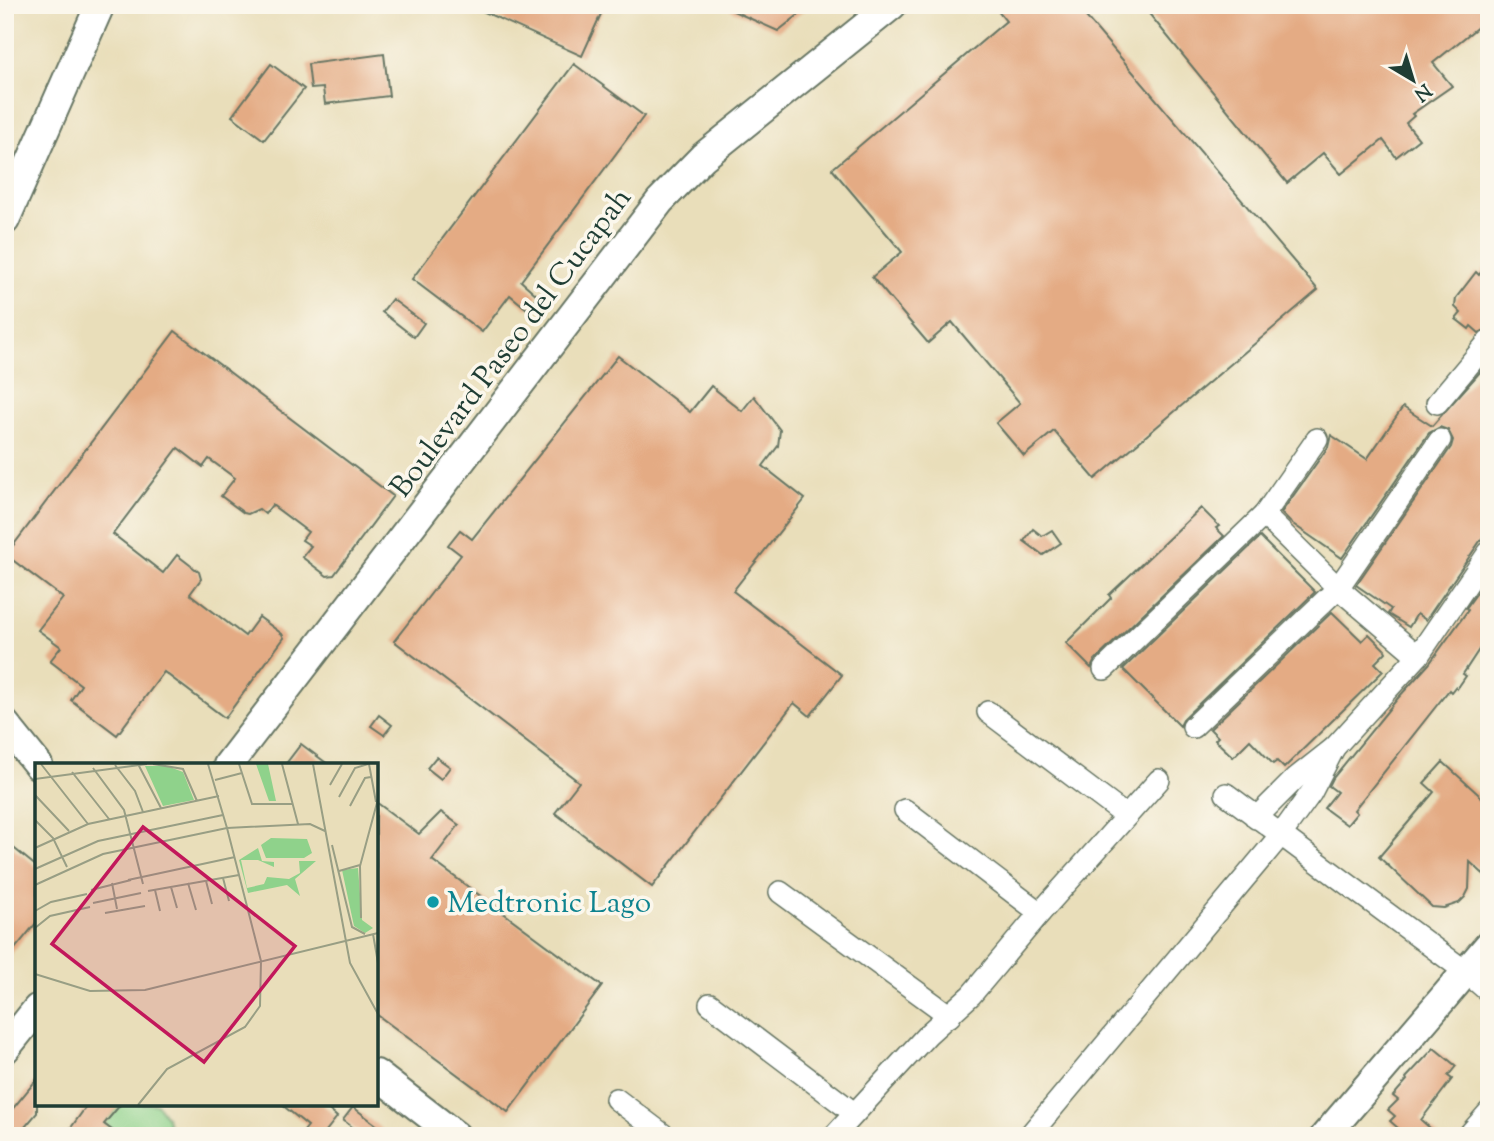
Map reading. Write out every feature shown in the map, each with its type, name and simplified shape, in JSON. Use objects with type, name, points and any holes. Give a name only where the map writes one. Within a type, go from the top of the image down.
[{"type":"main road","points":[[5,220],[100,5]]},
{"type":"main road","name":"Boulevard Paseo del Cucapah","points":[[230,763],[660,201],[703,157],[892,5]]},
{"type":"main road","points":[[5,724],[36,763]]},
{"type":"main road","points":[[1325,1136],[1489,945]]},
{"type":"main road","points":[[5,1049],[35,1012]]},
{"type":"main road","points":[[378,1076],[456,1136]]},
{"type":"street","points":[[1437,403],[1489,341]]},
{"type":"street","points":[[1104,669],[1264,515],[1317,439]]},
{"type":"street","points":[[1194,727],[1338,588],[1440,440]]},
{"type":"street","points":[[1264,515],[1338,588],[1418,656]]},
{"type":"street","points":[[1256,818],[1296,778],[1334,748],[1418,656],[1489,552]]},
{"type":"street","points":[[988,712],[1126,816]]},
{"type":"street","points":[[1029,1136],[1280,836],[1311,793],[1334,748]]},
{"type":"street","points":[[834,1136],[928,1034],[971,995],[1159,780]]},
{"type":"street","points":[[1226,794],[1466,972],[1489,992]]},
{"type":"street","points":[[905,810],[1040,913]]},
{"type":"street","points":[[780,892],[950,1016]]},
{"type":"street","points":[[710,1004],[853,1113]]},
{"type":"street","points":[[616,1099],[665,1136]]},
{"type":"street","points":[[1468,1136],[1489,1112]]},
{"type":"green space","points":[[118,1106],[158,1106],[167,1118],[171,1136],[110,1136],[113,1131],[104,1124]]},
{"type":"building","points":[[469,5],[605,5],[582,56]]},
{"type":"building","points":[[720,5],[811,5],[778,31]]},
{"type":"building","points":[[993,5],[1076,5],[1318,290],[1095,479],[1054,431],[1024,456],[996,423],[1020,403],[952,322],[928,343],[872,277],[902,252],[832,169],[1006,21]]},
{"type":"building","points":[[1142,5],[1489,5],[1489,18],[1433,63],[1452,86],[1412,114],[1414,116],[1406,123],[1419,139],[1396,157],[1383,140],[1341,174],[1323,153],[1287,183]]},
{"type":"building","points":[[384,54],[389,96],[325,104],[323,88],[311,89],[308,64]]},
{"type":"building","points":[[271,64],[304,89],[264,140],[232,116]]},
{"type":"building","points":[[574,64],[644,116],[521,281],[538,296],[527,309],[510,295],[482,332],[412,279]]},
{"type":"building","points":[[1489,263],[1489,328],[1479,333],[1456,319],[1461,313],[1455,307],[1456,298],[1476,272],[1479,275]]},
{"type":"building","points":[[392,299],[424,323],[414,337],[382,312]]},
{"type":"building","points":[[175,331],[393,496],[334,575],[327,576],[302,557],[311,546],[302,540],[308,532],[272,505],[265,514],[259,509],[244,513],[221,496],[235,478],[209,459],[203,467],[178,448],[113,534],[163,573],[177,555],[199,572],[201,579],[190,594],[245,636],[259,617],[284,638],[225,718],[164,672],[117,735],[71,700],[81,685],[50,661],[61,647],[38,630],[63,598],[6,555]]},
{"type":"building","points":[[618,356],[690,412],[711,386],[742,411],[754,396],[780,430],[778,446],[763,466],[805,499],[733,591],[842,675],[810,716],[794,703],[652,887],[555,813],[579,782],[394,641],[461,555],[448,545],[460,530],[472,539]]},
{"type":"building","points":[[1489,362],[1489,528],[1426,620],[1417,614],[1409,627],[1388,614],[1391,609],[1356,585],[1451,447],[1453,440],[1448,430],[1440,427],[1429,433],[1342,558],[1281,513],[1328,447],[1331,435],[1367,459],[1403,407],[1432,426]]},
{"type":"building","points":[[1201,508],[1219,526],[1216,528],[1224,536],[1095,660],[1091,668],[1066,643],[1111,598],[1109,595]]},
{"type":"building","points":[[1033,529],[1042,536],[1052,530],[1061,543],[1043,555],[1024,541]]},
{"type":"building","points":[[1260,537],[1315,592],[1184,718],[1180,726],[1123,669]]},
{"type":"building","points":[[1489,576],[1489,650],[1482,645],[1463,674],[1466,676],[1457,689],[1455,687],[1451,692],[1449,690],[1354,810],[1357,813],[1347,825],[1324,808],[1337,792],[1329,786],[1333,778],[1429,664]]},
{"type":"building","points":[[1332,612],[1362,641],[1369,634],[1385,650],[1375,663],[1383,671],[1284,768],[1277,761],[1273,764],[1250,740],[1233,757],[1215,740],[1218,737],[1210,729]]},
{"type":"building","points":[[379,715],[392,725],[384,735],[371,726]]},
{"type":"building","points":[[301,744],[326,763],[287,763]]},
{"type":"building","points":[[436,757],[450,767],[441,779],[427,768]]},
{"type":"building","points":[[1443,762],[1489,804],[1489,879],[1470,862],[1469,889],[1465,897],[1459,903],[1444,908],[1432,907],[1379,857],[1434,792],[1424,783]]},
{"type":"building","name":"Medtronic Lago","points":[[378,803],[419,834],[441,812],[459,825],[432,860],[602,986],[508,1112],[378,1015]]},
{"type":"building","points":[[5,841],[35,865],[35,924],[5,961]]},
{"type":"building","points":[[1434,1048],[1456,1066],[1448,1076],[1452,1079],[1421,1120],[1439,1136],[1407,1136],[1390,1121],[1395,1116],[1388,1110],[1398,1100],[1393,1096],[1406,1078]]},
{"type":"building","points":[[35,1081],[37,1113],[19,1134],[5,1123],[5,1118]]},
{"type":"building","points":[[87,1106],[119,1106],[104,1124],[120,1136],[65,1136]]},
{"type":"building","points":[[283,1106],[324,1106],[337,1117],[322,1136],[300,1136],[308,1126]]},
{"type":"building","points":[[353,1107],[391,1136],[364,1136],[343,1120]]},
{"type":"place","name":"Medtronic Lago","points":[[433,902]]}]
